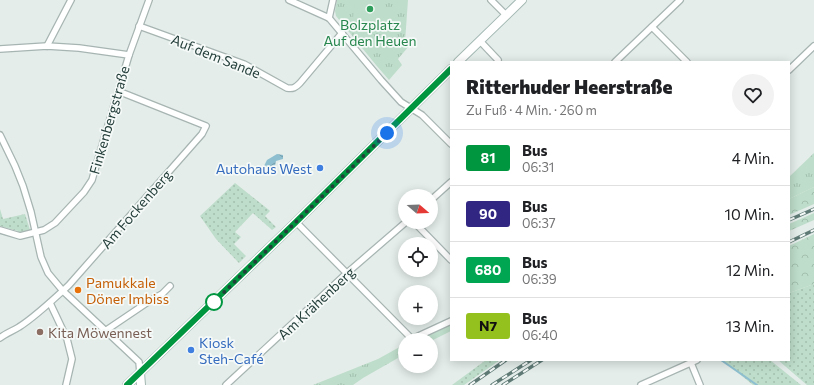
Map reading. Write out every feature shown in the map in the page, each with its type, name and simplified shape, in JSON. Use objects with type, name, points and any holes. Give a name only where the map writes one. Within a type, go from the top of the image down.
[{"type":"main road","points":[[459,61],[522,0]]},
{"type":"main road","points":[[127,385],[296,222],[450,70]]},
{"type":"main road","points":[[140,373],[141,385]]},
{"type":"street","points":[[47,46],[71,0]]},
{"type":"street","name":"Finkenbergstraße","points":[[36,233],[55,223],[84,192],[92,180],[129,55],[148,0]]},
{"type":"street","points":[[289,0],[329,18],[342,32],[372,71],[401,102],[422,115],[450,143]]},
{"type":"street","points":[[329,18],[333,0]]},
{"type":"street","points":[[490,0],[506,16]]},
{"type":"street","points":[[616,61],[680,0]]},
{"type":"street","name":"Auf dem Sande","points":[[139,26],[244,64],[291,89],[296,88],[342,32]]},
{"type":"street","points":[[652,27],[686,61]]},
{"type":"street","points":[[480,41],[498,60]]},
{"type":"street","points":[[0,49],[47,46],[79,48],[129,55]]},
{"type":"street","points":[[790,69],[814,46]]},
{"type":"street","name":"Am Fockenberg","points":[[0,338],[6,333],[18,328],[63,291],[202,134],[206,126],[118,91]]},
{"type":"street","points":[[0,135],[20,179],[36,233],[41,257],[48,274],[63,291],[139,362],[140,373]]},
{"type":"street","points":[[438,194],[450,183]]},
{"type":"street","points":[[296,222],[406,333]]},
{"type":"street","name":"Am Krähenberg","points":[[226,385],[347,273],[398,229]]},
{"type":"street","points":[[421,229],[450,259]]},
{"type":"street","points":[[0,230],[20,236],[36,233]]},
{"type":"street","points":[[105,331],[162,294],[170,286]]},
{"type":"street","points":[[50,302],[67,339],[72,359],[66,385]]},
{"type":"street","points":[[425,333],[450,321]]},
{"type":"street","points":[[641,385],[694,361]]},
{"type":"street","points":[[691,362],[700,385]]},
{"type":"green space","points":[[337,0],[408,0],[405,42],[409,46],[398,59],[402,65],[389,80],[336,16],[335,11]]},
{"type":"green space","name":"Bolzplatz Auf den Heuen","points":[[355,0],[386,0],[383,22],[353,18]]},
{"type":"green space","points":[[814,153],[814,187],[790,199],[790,176]]},
{"type":"green space","points":[[235,183],[270,211],[265,216],[276,227],[272,230],[253,213],[235,232],[241,237],[234,244],[246,256],[239,263],[216,239],[200,216]]},
{"type":"green space","points":[[814,187],[814,204],[790,215],[790,199]]},
{"type":"green space","points":[[0,209],[3,219],[25,214],[30,230],[21,234],[17,233],[18,231],[0,226]]},
{"type":"green space","points":[[814,213],[814,220],[790,231],[790,224]]},
{"type":"green space","points":[[814,234],[814,284],[790,293],[790,246]]},
{"type":"green space","points":[[814,284],[814,385],[807,385],[779,361],[790,361],[790,293]]},
{"type":"green space","points":[[450,323],[450,332],[438,338],[438,333],[429,333]]},
{"type":"green space","points":[[398,348],[398,358],[353,385],[313,385],[378,359]]},
{"type":"green space","points":[[485,361],[499,361],[464,385],[452,385]]},
{"type":"green space","points":[[723,361],[771,361],[801,385],[753,385]]},
{"type":"water","points":[[277,154],[283,155],[283,159],[276,161],[273,170],[268,172],[263,168],[267,160]]},
{"type":"waterway","points":[[722,361],[757,385]]},
{"type":"railway","points":[[790,220],[814,209]]},
{"type":"railway","points":[[790,242],[814,230]]},
{"type":"railway","points":[[470,385],[505,361]]},
{"type":"railway","points":[[492,385],[529,361]]},
{"type":"railway","points":[[503,385],[540,361]]},
{"type":"bus line","name":"81","points":[[127,385],[296,222],[450,70]]},
{"type":"place","name":"Bolzplatz Auf den Heuen","points":[[370,9]]},
{"type":"place","name":"Autohaus West","points":[[320,168]]},
{"type":"place","name":"Pamukkale Döner Imbiss","points":[[78,290]]},
{"type":"place","name":"Kita Möwennest","points":[[40,332]]},
{"type":"place","name":"Kiosk Steh-Café","points":[[191,350]]},
{"type":"route","points":[[214,302],[387,133]]}]
